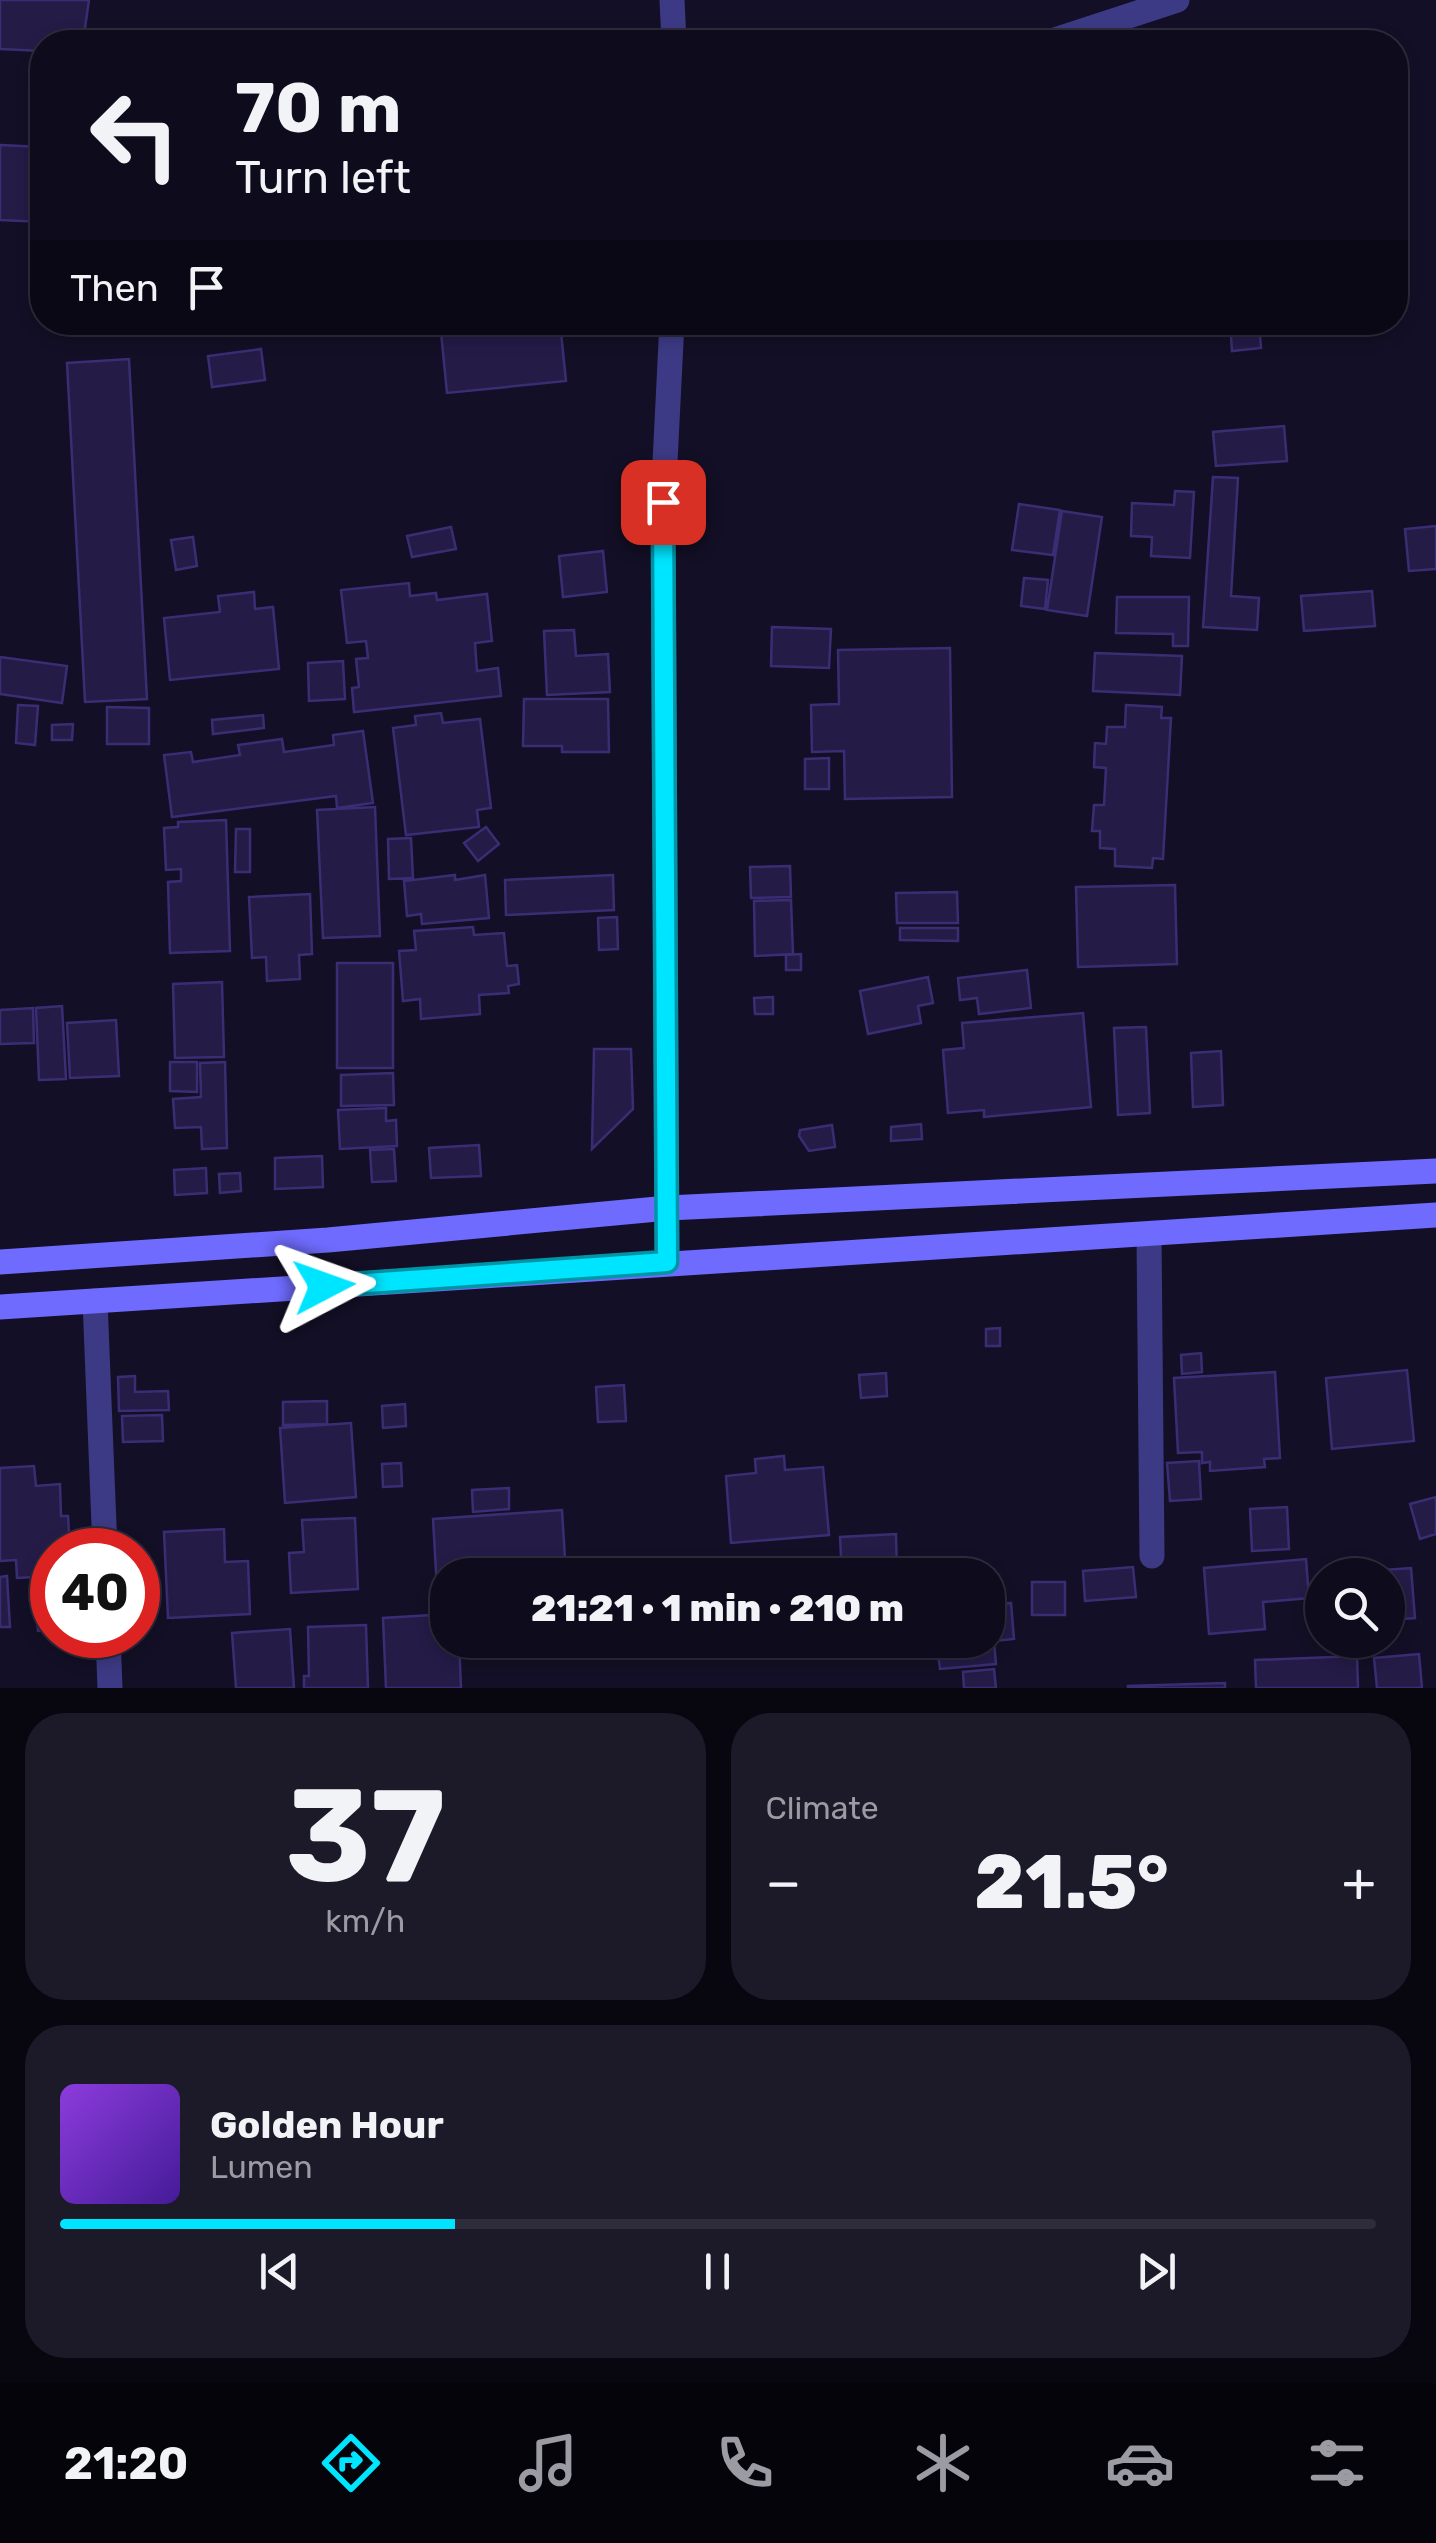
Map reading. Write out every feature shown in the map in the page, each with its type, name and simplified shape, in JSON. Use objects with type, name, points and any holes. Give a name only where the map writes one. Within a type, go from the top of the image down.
[{"type":"street","points":[[672,0],[673,30]]},
{"type":"street","points":[[1085,30],[1177,0]]},
{"type":"street","points":[[667,1262],[663,502],[671,335]]},
{"type":"street","points":[[0,1262],[328,1240],[668,1208],[1436,1171]]},
{"type":"street","points":[[0,1307],[1436,1215]]},
{"type":"street","points":[[1149,1235],[1152,1556]]},
{"type":"street","points":[[95,1302],[103,1528]]},
{"type":"street","points":[[109,1658],[110,1688]]},
{"type":"building","points":[[0,0],[89,0],[85,30],[30,30],[30,50],[0,49]]},
{"type":"building","points":[[0,145],[30,146],[30,221],[0,220]]},
{"type":"building","points":[[441,335],[561,335],[566,381],[447,393]]},
{"type":"building","points":[[1231,335],[1260,335],[1261,348],[1232,351]]},
{"type":"building","points":[[261,349],[265,380],[212,387],[208,356]]},
{"type":"building","points":[[129,359],[147,699],[85,702],[67,363]]},
{"type":"building","points":[[1284,426],[1287,461],[1216,466],[1213,432]]},
{"type":"building","points":[[1213,477],[1238,478],[1231,596],[1259,598],[1257,630],[1203,627]]},
{"type":"building","points":[[1175,491],[1194,492],[1190,558],[1151,556],[1152,537],[1131,536],[1132,503],[1174,505]]},
{"type":"building","points":[[1019,504],[1060,510],[1053,555],[1012,550]]},
{"type":"building","points":[[1062,511],[1102,517],[1087,616],[1047,610]]},
{"type":"building","points":[[1436,526],[1436,569],[1409,571],[1405,529]]},
{"type":"building","points":[[451,527],[456,549],[412,557],[407,536]]},
{"type":"building","points":[[193,537],[197,566],[176,570],[171,540]]},
{"type":"building","points":[[603,551],[607,592],[563,597],[559,556]]},
{"type":"building","points":[[1024,578],[1048,580],[1045,609],[1021,606]]},
{"type":"building","points":[[409,583],[410,596],[436,593],[437,600],[487,594],[492,641],[475,643],[477,671],[498,668],[501,696],[354,712],[352,688],[359,687],[356,659],[368,658],[366,641],[347,643],[341,590]]},
{"type":"building","points":[[1372,591],[1375,626],[1304,631],[1301,596]]},
{"type":"building","points":[[254,592],[255,609],[273,607],[279,669],[170,680],[164,618],[220,612],[218,596]]},
{"type":"building","points":[[1117,597],[1189,597],[1188,646],[1173,646],[1173,634],[1116,633]]},
{"type":"building","points":[[772,627],[831,629],[829,668],[771,666]]},
{"type":"building","points":[[574,630],[576,656],[608,654],[610,692],[547,695],[544,631]]},
{"type":"building","points":[[950,648],[952,797],[845,799],[844,751],[812,752],[811,705],[839,704],[838,650]]},
{"type":"building","points":[[1095,653],[1182,656],[1180,695],[1093,691]]},
{"type":"building","points":[[0,657],[67,666],[62,703],[0,694]]},
{"type":"building","points":[[343,661],[345,699],[309,701],[308,663]]},
{"type":"building","points":[[524,699],[608,699],[609,752],[562,752],[562,746],[523,746]]},
{"type":"building","points":[[18,705],[38,706],[35,745],[16,743]]},
{"type":"building","points":[[1126,705],[1162,707],[1161,718],[1171,718],[1163,859],[1153,858],[1152,868],[1115,866],[1115,849],[1100,848],[1100,831],[1092,831],[1094,805],[1104,805],[1106,768],[1094,767],[1095,743],[1106,744],[1107,727],[1125,727]]},
{"type":"building","points":[[107,707],[149,708],[149,744],[107,744]]},
{"type":"building","points":[[441,713],[443,723],[480,719],[491,808],[477,810],[479,827],[406,835],[393,728],[416,725],[415,716]]},
{"type":"building","points":[[263,715],[264,728],[213,734],[212,720]]},
{"type":"building","points":[[73,724],[72,740],[52,740],[52,725]]},
{"type":"building","points":[[363,731],[373,803],[337,808],[336,796],[172,817],[164,755],[191,752],[193,762],[240,755],[238,745],[282,739],[284,752],[334,745],[333,735]]},
{"type":"building","points":[[829,758],[829,789],[805,789],[805,759]]},
{"type":"building","points":[[375,807],[380,936],[323,938],[317,810]]},
{"type":"building","points":[[226,820],[230,951],[170,953],[168,882],[181,881],[181,869],[166,870],[164,828],[178,827],[178,822]]},
{"type":"building","points":[[486,827],[499,844],[478,861],[464,843]]},
{"type":"building","points":[[236,829],[250,829],[250,872],[235,872]]},
{"type":"building","points":[[411,838],[413,878],[389,879],[388,839]]},
{"type":"building","points":[[790,866],[791,897],[751,898],[750,867]]},
{"type":"building","points":[[455,875],[455,880],[485,875],[489,918],[422,924],[421,914],[407,916],[404,881]]},
{"type":"building","points":[[613,875],[614,910],[506,915],[505,880]]},
{"type":"building","points":[[1175,885],[1177,964],[1078,967],[1076,887]]},
{"type":"building","points":[[957,892],[958,923],[897,923],[896,893]]},
{"type":"building","points":[[310,894],[312,954],[299,955],[300,979],[267,981],[266,957],[252,958],[249,897]]},
{"type":"building","points":[[791,900],[793,954],[755,956],[754,901]]},
{"type":"building","points":[[617,917],[618,949],[599,950],[598,918]]},
{"type":"building","points":[[473,927],[474,935],[504,933],[507,966],[517,965],[519,984],[508,986],[509,993],[479,995],[480,1014],[421,1019],[420,999],[403,1001],[399,951],[416,950],[414,931]]},
{"type":"building","points":[[900,928],[958,928],[958,941],[900,940]]},
{"type":"building","points":[[801,954],[801,970],[786,970],[786,955]]},
{"type":"building","points":[[337,963],[393,963],[393,1068],[337,1068]]},
{"type":"building","points":[[1027,970],[1031,1008],[979,1014],[977,998],[960,1000],[958,978]]},
{"type":"building","points":[[928,977],[933,1003],[918,1006],[921,1023],[868,1034],[860,991]]},
{"type":"building","points":[[222,982],[224,1057],[175,1058],[173,984]]},
{"type":"building","points":[[773,997],[773,1014],[755,1014],[754,998]]},
{"type":"building","points":[[62,1006],[66,1079],[39,1080],[36,1008]]},
{"type":"building","points":[[33,1008],[34,1043],[0,1044],[0,1010]]},
{"type":"building","points":[[1083,1013],[1091,1107],[984,1117],[984,1110],[948,1113],[943,1050],[964,1048],[962,1023]]},
{"type":"building","points":[[116,1020],[119,1076],[70,1078],[67,1023]]},
{"type":"building","points":[[1146,1027],[1150,1113],[1118,1115],[1114,1028]]},
{"type":"building","points":[[594,1049],[631,1049],[633,1109],[592,1149]]},
{"type":"building","points":[[1221,1051],[1223,1105],[1193,1107],[1191,1053]]},
{"type":"building","points":[[170,1062],[197,1062],[197,1092],[170,1091]]},
{"type":"building","points":[[225,1062],[227,1148],[202,1149],[201,1127],[175,1128],[173,1099],[201,1097],[200,1063]]},
{"type":"building","points":[[393,1073],[394,1105],[341,1106],[341,1075]]},
{"type":"building","points":[[386,1108],[386,1121],[396,1120],[397,1146],[340,1149],[338,1110]]},
{"type":"building","points":[[921,1124],[922,1139],[891,1141],[891,1127]]},
{"type":"building","points":[[832,1125],[835,1147],[809,1151],[799,1136],[800,1130]]},
{"type":"building","points":[[479,1145],[481,1176],[431,1178],[429,1148]]},
{"type":"building","points":[[394,1149],[396,1181],[372,1182],[370,1150]]},
{"type":"building","points":[[322,1156],[323,1187],[275,1189],[275,1158]]},
{"type":"building","points":[[206,1168],[207,1193],[175,1195],[174,1170]]},
{"type":"building","points":[[240,1173],[241,1191],[220,1193],[219,1174]]},
{"type":"building","points":[[1000,1328],[1000,1346],[986,1346],[986,1329]]},
{"type":"building","points":[[1201,1353],[1202,1372],[1182,1374],[1181,1355]]},
{"type":"building","points":[[1407,1370],[1414,1441],[1332,1449],[1326,1378]]},
{"type":"building","points":[[1275,1372],[1280,1458],[1264,1459],[1265,1467],[1210,1471],[1210,1462],[1202,1463],[1202,1452],[1178,1453],[1174,1378]]},
{"type":"building","points":[[886,1373],[887,1396],[861,1398],[859,1375]]},
{"type":"building","points":[[135,1376],[135,1392],[168,1391],[169,1410],[119,1411],[118,1377]]},
{"type":"building","points":[[624,1385],[626,1421],[598,1422],[596,1387]]},
{"type":"building","points":[[327,1401],[327,1424],[283,1425],[283,1402]]},
{"type":"building","points":[[405,1404],[406,1426],[383,1428],[382,1406]]},
{"type":"building","points":[[162,1415],[163,1441],[123,1442],[122,1416]]},
{"type":"building","points":[[351,1423],[356,1497],[285,1503],[280,1428]]},
{"type":"building","points":[[784,1456],[785,1470],[823,1467],[829,1535],[731,1543],[726,1476],[756,1473],[755,1459]]},
{"type":"building","points":[[1199,1461],[1201,1499],[1170,1501],[1167,1463]]},
{"type":"building","points":[[401,1463],[402,1486],[383,1487],[382,1464]]},
{"type":"building","points":[[34,1466],[36,1486],[60,1484],[61,1516],[68,1516],[69,1528],[30,1528],[30,1577],[17,1578],[16,1560],[0,1561],[0,1468]]},
{"type":"building","points":[[509,1488],[509,1509],[473,1512],[472,1490]]},
{"type":"building","points":[[1436,1497],[1436,1534],[1420,1539],[1410,1504]]},
{"type":"building","points":[[1287,1507],[1289,1549],[1252,1551],[1250,1509]]},
{"type":"building","points":[[562,1510],[565,1558],[435,1558],[433,1519]]},
{"type":"building","points":[[355,1518],[358,1589],[291,1593],[289,1553],[304,1552],[302,1520]]},
{"type":"building","points":[[224,1529],[225,1562],[248,1561],[250,1614],[168,1618],[164,1532]]},
{"type":"building","points":[[896,1534],[897,1558],[841,1558],[840,1537]]},
{"type":"building","points":[[1305,1559],[1305,1598],[1263,1602],[1265,1629],[1209,1634],[1204,1568]]},
{"type":"building","points":[[1133,1567],[1136,1597],[1085,1601],[1083,1571]]},
{"type":"building","points":[[1405,1568],[1411,1568],[1415,1618],[1405,1619]]},
{"type":"building","points":[[7,1576],[10,1627],[0,1627],[0,1577]]},
{"type":"building","points":[[1032,1582],[1065,1582],[1065,1615],[1032,1615]]},
{"type":"building","points":[[1011,1603],[1014,1639],[1005,1640],[1005,1604]]},
{"type":"building","points":[[430,1615],[430,1658],[460,1658],[461,1688],[386,1688],[383,1618]]},
{"type":"building","points":[[366,1625],[368,1688],[304,1688],[304,1676],[309,1676],[308,1627]]},
{"type":"building","points":[[290,1629],[294,1688],[236,1688],[232,1633]]},
{"type":"building","points":[[1419,1654],[1422,1688],[1377,1688],[1374,1658]]},
{"type":"building","points":[[939,1658],[995,1658],[996,1664],[940,1669]]},
{"type":"building","points":[[1357,1658],[1358,1688],[1256,1688],[1255,1660]]},
{"type":"building","points":[[994,1669],[996,1688],[964,1688],[963,1672]]},
{"type":"building","points":[[1225,1683],[1225,1688],[1128,1688],[1128,1686]]},
{"type":"route","points":[[324,1286],[667,1262],[663,502]]}]
